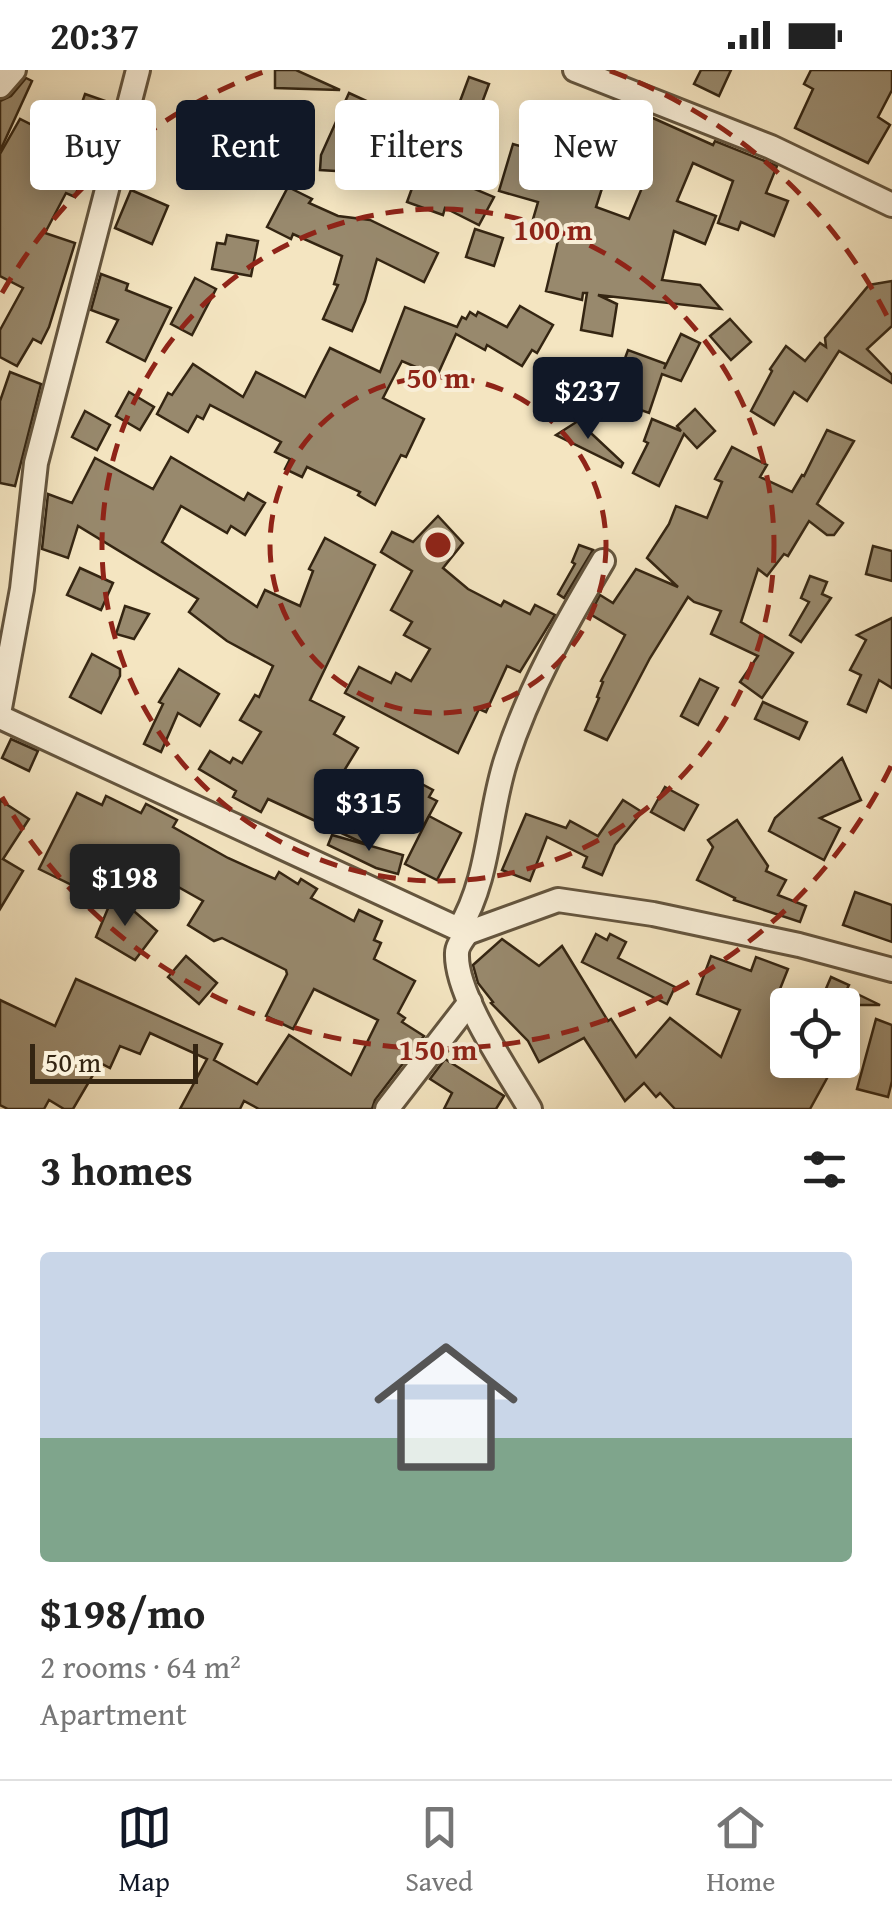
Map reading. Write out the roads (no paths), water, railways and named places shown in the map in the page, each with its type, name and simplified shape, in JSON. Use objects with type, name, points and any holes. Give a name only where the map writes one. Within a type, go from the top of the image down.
[{"type":"street","points":[[0,86],[14,70]]},
{"type":"street","points":[[0,708],[22,589],[36,463],[138,70]]},
{"type":"street","points":[[575,70],[771,147],[892,205]]},
{"type":"street","points":[[530,1109],[470,1002],[459,972],[457,950],[475,896],[505,763],[561,632],[602,561]]},
{"type":"street","points":[[0,717],[463,931],[558,900],[726,930],[892,970]]},
{"type":"street","points":[[387,1109],[470,1002]]}]
